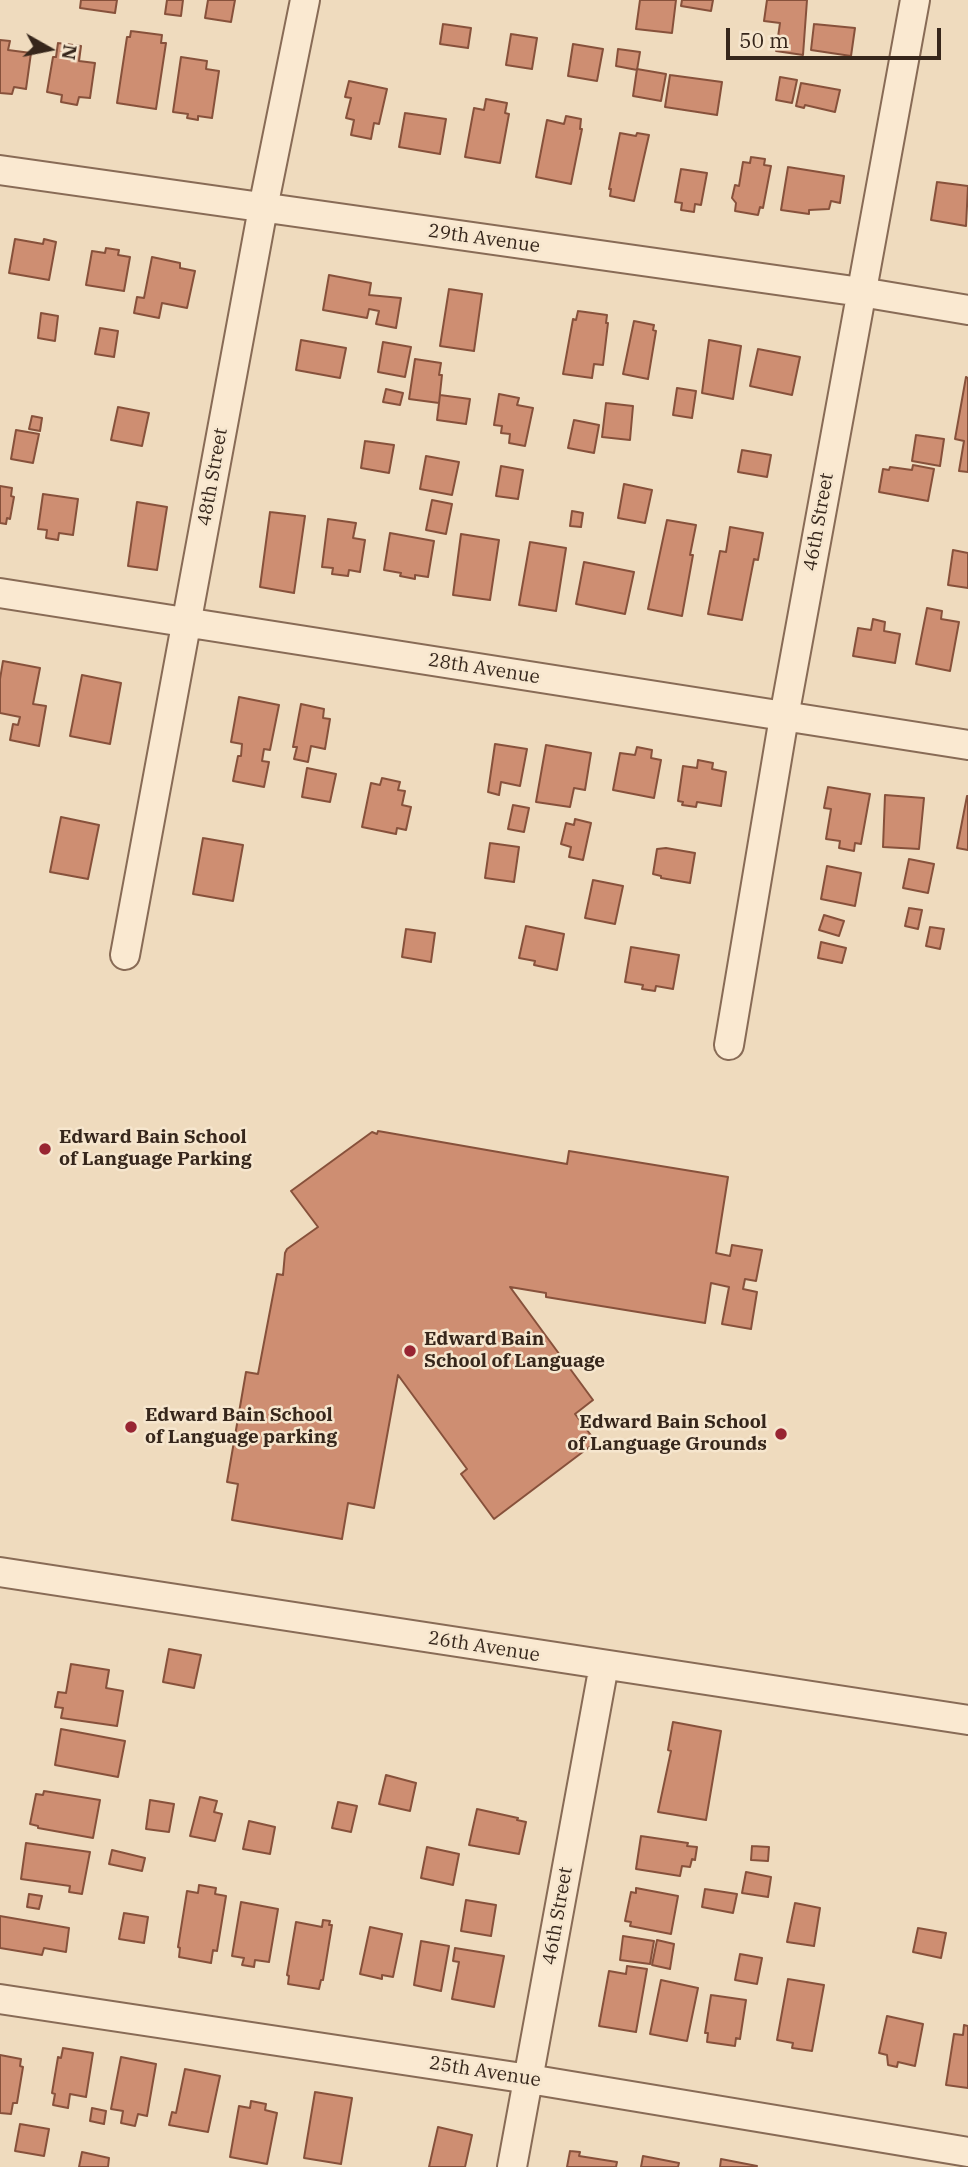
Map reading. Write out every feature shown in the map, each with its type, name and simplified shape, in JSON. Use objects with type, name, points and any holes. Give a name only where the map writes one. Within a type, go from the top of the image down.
[{"type":"street","name":"48th Street","points":[[124,955],[263,208],[305,0]]},
{"type":"street","name":"46th Street","points":[[729,1045],[784,717],[915,0]]},
{"type":"street","name":"29th Avenue","points":[[0,170],[861,292],[968,310]]},
{"type":"street","name":"28th Avenue","points":[[0,593],[968,745]]},
{"type":"street","name":"26th Avenue","points":[[1,1580],[604,1665],[968,1720]]},
{"type":"street","name":"46th Street","points":[[512,2167],[604,1665]]},
{"type":"street","name":"25th Avenue","points":[[0,1999],[529,2079],[968,2152]]},
{"type":"building","points":[[81,0],[117,0],[115,13],[80,8]]},
{"type":"building","points":[[167,0],[183,0],[181,16],[165,14]]},
{"type":"building","points":[[208,0],[235,0],[231,22],[205,18]]},
{"type":"building","points":[[640,0],[676,0],[672,33],[636,29]]},
{"type":"building","points":[[682,0],[713,0],[711,11],[681,6]]},
{"type":"building","points":[[767,0],[807,0],[803,55],[776,51],[780,23],[764,21]]},
{"type":"building","points":[[443,24],[471,28],[468,48],[440,44]]},
{"type":"building","points":[[814,24],[855,28],[851,56],[811,50]]},
{"type":"building","points":[[131,31],[162,35],[161,43],[166,43],[156,109],[117,103],[127,37],[130,37]]},
{"type":"building","points":[[511,34],[537,38],[532,69],[506,65]]},
{"type":"building","points":[[0,40],[10,41],[8,50],[31,53],[26,89],[14,87],[12,94],[0,93]]},
{"type":"building","points":[[58,43],[81,46],[79,61],[95,63],[90,98],[79,97],[77,105],[61,102],[62,95],[47,92]]},
{"type":"building","points":[[573,44],[603,49],[597,81],[568,76]]},
{"type":"building","points":[[618,49],[640,52],[637,70],[616,66]]},
{"type":"building","points":[[181,57],[207,61],[206,69],[219,71],[212,118],[198,116],[198,120],[187,118],[188,114],[173,112]]},
{"type":"building","points":[[637,69],[666,74],[661,101],[633,96]]},
{"type":"building","points":[[670,75],[722,82],[717,115],[665,107]]},
{"type":"building","points":[[780,77],[797,80],[792,103],[776,100]]},
{"type":"building","points":[[349,81],[387,89],[379,124],[374,123],[371,139],[351,135],[354,120],[346,118],[351,98],[345,97]]},
{"type":"building","points":[[801,83],[840,90],[835,112],[805,105],[804,108],[796,106]]},
{"type":"building","points":[[486,99],[507,103],[505,113],[509,114],[500,163],[465,157],[474,108],[484,110]]},
{"type":"building","points":[[405,113],[446,119],[440,154],[399,147]]},
{"type":"building","points":[[566,116],[581,119],[582,129],[571,184],[536,177],[547,120],[564,124]]},
{"type":"building","points":[[620,133],[649,135],[634,201],[610,196]]},
{"type":"building","points":[[751,157],[765,159],[764,165],[771,166],[763,208],[760,207],[758,215],[735,211],[736,203],[732,198],[735,185],[739,186],[743,162],[750,163]]},
{"type":"building","points":[[788,167],[844,176],[840,203],[831,201],[829,209],[809,210],[809,214],[781,210]]},
{"type":"building","points":[[681,169],[707,173],[701,205],[695,204],[694,212],[681,210],[682,203],[675,202]]},
{"type":"building","points":[[937,182],[968,186],[966,226],[931,220]]},
{"type":"building","points":[[15,239],[43,244],[44,239],[56,242],[49,280],[9,273]]},
{"type":"building","points":[[106,248],[119,250],[118,255],[130,257],[124,291],[86,285],[92,251],[105,253]]},
{"type":"building","points":[[152,257],[180,263],[180,268],[195,271],[187,308],[162,303],[159,318],[134,313],[137,297],[144,298]]},
{"type":"building","points":[[329,275],[371,283],[369,295],[401,298],[396,328],[376,324],[379,311],[369,309],[367,318],[323,310]]},
{"type":"building","points":[[449,289],[482,294],[474,351],[440,346]]},
{"type":"building","points":[[578,311],[607,315],[603,365],[594,364],[592,378],[563,374],[573,319],[576,320]]},
{"type":"building","points":[[41,313],[58,316],[55,341],[38,338]]},
{"type":"building","points":[[634,321],[654,325],[653,330],[656,331],[648,379],[623,374]]},
{"type":"building","points":[[100,328],[118,331],[114,357],[95,354]]},
{"type":"building","points":[[301,340],[346,348],[340,378],[296,370]]},
{"type":"building","points":[[709,340],[741,346],[733,399],[702,393]]},
{"type":"building","points":[[383,342],[411,347],[405,377],[378,372]]},
{"type":"building","points":[[758,349],[800,357],[792,395],[750,386]]},
{"type":"building","points":[[415,359],[441,363],[439,403],[409,399]]},
{"type":"building","points":[[966,377],[968,472],[959,471],[964,441],[955,439]]},
{"type":"building","points":[[677,388],[696,391],[692,418],[673,415]]},
{"type":"building","points":[[386,389],[403,393],[400,405],[383,402]]},
{"type":"building","points":[[499,394],[519,398],[517,405],[533,408],[525,446],[509,443],[510,434],[501,433],[502,426],[494,425]]},
{"type":"building","points":[[440,395],[470,399],[466,424],[437,420]]},
{"type":"building","points":[[606,403],[633,406],[630,440],[602,437]]},
{"type":"building","points":[[118,407],[149,413],[142,446],[111,440]]},
{"type":"building","points":[[32,416],[42,418],[40,431],[29,429]]},
{"type":"building","points":[[574,420],[599,425],[594,453],[568,448]]},
{"type":"building","points":[[16,430],[39,434],[33,463],[11,459]]},
{"type":"building","points":[[916,435],[944,439],[940,466],[912,461]]},
{"type":"building","points":[[365,441],[394,445],[389,473],[361,468]]},
{"type":"building","points":[[742,450],[771,455],[767,477],[738,472]]},
{"type":"building","points":[[426,456],[459,462],[452,495],[420,489]]},
{"type":"building","points":[[913,465],[934,469],[928,501],[879,492],[883,469],[889,470],[890,467],[912,470]]},
{"type":"building","points":[[501,466],[523,470],[518,499],[496,496]]},
{"type":"building","points":[[624,484],[652,490],[645,523],[618,518]]},
{"type":"building","points":[[0,486],[12,488],[11,496],[14,497],[10,519],[7,518],[6,524],[0,523]]},
{"type":"building","points":[[43,494],[78,499],[73,535],[59,533],[58,540],[46,538],[47,530],[38,529]]},
{"type":"building","points":[[432,500],[452,504],[446,534],[426,530]]},
{"type":"building","points":[[137,502],[167,507],[157,570],[128,566]]},
{"type":"building","points":[[572,511],[583,513],[581,527],[570,526]]},
{"type":"building","points":[[270,512],[305,516],[294,593],[260,587]]},
{"type":"building","points":[[328,519],[356,523],[353,538],[365,540],[360,572],[349,570],[348,576],[332,574],[333,568],[322,567]]},
{"type":"building","points":[[667,520],[696,525],[682,616],[648,609]]},
{"type":"building","points":[[730,527],[763,533],[758,560],[754,559],[742,620],[708,614],[720,551],[726,552]]},
{"type":"building","points":[[390,533],[434,541],[428,577],[415,575],[415,579],[384,570]]},
{"type":"building","points":[[461,534],[499,540],[490,600],[453,595]]},
{"type":"building","points":[[530,542],[566,548],[556,611],[519,605]]},
{"type":"building","points":[[953,550],[968,553],[968,588],[948,585]]},
{"type":"building","points":[[584,562],[634,572],[625,614],[576,604]]},
{"type":"building","points":[[927,608],[942,611],[941,619],[959,622],[950,671],[916,664]]},
{"type":"building","points":[[873,619],[885,622],[884,631],[900,634],[895,663],[853,656],[858,628],[871,630]]},
{"type":"building","points":[[3,661],[40,668],[33,704],[46,706],[39,746],[10,740],[13,724],[18,725],[20,717],[0,713]]},
{"type":"building","points":[[82,675],[121,683],[110,744],[70,736]]},
{"type":"building","points":[[239,697],[279,705],[270,750],[264,749],[262,761],[269,762],[264,787],[233,781],[242,744],[231,742]]},
{"type":"building","points":[[301,704],[324,709],[323,718],[330,719],[325,749],[311,746],[308,762],[294,759],[297,747],[293,747]]},
{"type":"building","points":[[495,744],[527,749],[520,786],[501,782],[499,795],[488,792]]},
{"type":"building","points":[[546,745],[591,753],[585,790],[574,788],[570,807],[536,802]]},
{"type":"building","points":[[637,747],[652,750],[651,758],[661,760],[654,798],[613,790],[620,753],[635,755]]},
{"type":"building","points":[[698,760],[713,763],[712,769],[726,772],[721,806],[697,802],[696,807],[682,805],[683,802],[678,801],[683,766],[697,768]]},
{"type":"building","points":[[307,768],[336,774],[330,802],[302,797]]},
{"type":"building","points":[[382,778],[400,782],[398,790],[405,791],[402,805],[411,807],[406,830],[397,828],[396,834],[362,827],[371,783],[380,785]]},
{"type":"building","points":[[828,787],[870,794],[861,844],[855,843],[854,851],[839,848],[840,841],[826,839],[831,809],[824,808]]},
{"type":"building","points":[[885,795],[924,798],[919,849],[883,847]]},
{"type":"building","points":[[968,796],[968,850],[957,848]]},
{"type":"building","points":[[513,805],[529,808],[524,832],[508,829]]},
{"type":"building","points":[[61,817],[99,825],[88,879],[50,872]]},
{"type":"building","points":[[575,819],[591,823],[583,860],[569,857],[571,847],[561,844],[566,823],[574,825]]},
{"type":"building","points":[[203,838],[243,845],[233,901],[193,894]]},
{"type":"building","points":[[490,843],[519,847],[514,882],[485,878]]},
{"type":"building","points":[[657,849],[695,853],[690,883],[653,874]]},
{"type":"building","points":[[909,859],[934,864],[928,893],[903,888]]},
{"type":"building","points":[[827,866],[861,873],[855,906],[821,899]]},
{"type":"building","points":[[593,880],[623,886],[615,924],[585,918]]},
{"type":"building","points":[[909,908],[922,910],[918,929],[905,926]]},
{"type":"building","points":[[824,915],[844,921],[839,936],[819,930]]},
{"type":"building","points":[[526,926],[564,934],[557,970],[534,965],[535,961],[519,958]]},
{"type":"building","points":[[930,927],[944,929],[940,949],[926,946]]},
{"type":"building","points":[[406,929],[435,933],[431,962],[402,957]]},
{"type":"building","points":[[821,942],[846,948],[842,963],[818,958]]},
{"type":"building","points":[[631,947],[679,955],[673,989],[656,986],[655,991],[642,989],[643,985],[625,982]]},
{"type":"building","name":"Edward Bain School of Language","points":[[378,1131],[567,1164],[569,1151],[728,1177],[716,1253],[730,1256],[732,1245],[762,1250],[756,1281],[745,1279],[743,1289],[757,1292],[751,1329],[722,1324],[729,1287],[711,1283],[705,1323],[546,1297],[546,1293],[510,1287],[593,1400],[575,1414],[596,1442],[494,1519],[461,1474],[467,1469],[398,1375],[374,1508],[348,1503],[342,1539],[232,1520],[238,1484],[227,1482],[246,1372],[258,1374],[277,1274],[283,1275],[285,1253],[318,1227],[291,1191],[372,1132],[377,1134]]},
{"type":"building","points":[[169,1649],[201,1655],[194,1688],[163,1682]]},
{"type":"building","points":[[71,1664],[109,1670],[106,1688],[123,1691],[117,1726],[61,1718],[63,1708],[55,1707],[58,1692],[66,1693]]},
{"type":"building","points":[[673,1722],[721,1731],[706,1820],[658,1812],[671,1751],[668,1750]]},
{"type":"building","points":[[61,1729],[125,1741],[118,1777],[55,1765]]},
{"type":"building","points":[[386,1775],[416,1783],[410,1811],[379,1804]]},
{"type":"building","points":[[44,1791],[100,1800],[93,1838],[38,1828],[30,1824],[36,1794],[43,1795]]},
{"type":"building","points":[[200,1797],[217,1801],[214,1812],[222,1814],[215,1841],[190,1836]]},
{"type":"building","points":[[150,1800],[174,1804],[169,1832],[146,1829]]},
{"type":"building","points":[[338,1802],[357,1806],[351,1832],[332,1828]]},
{"type":"building","points":[[477,1809],[526,1822],[519,1854],[469,1845]]},
{"type":"building","points":[[249,1821],[275,1827],[270,1854],[243,1849]]},
{"type":"building","points":[[641,1836],[688,1843],[687,1846],[697,1847],[695,1860],[692,1859],[690,1867],[682,1866],[680,1876],[636,1869]]},
{"type":"building","points":[[26,1843],[90,1852],[82,1894],[69,1892],[70,1886],[21,1879]]},
{"type":"building","points":[[752,1846],[769,1847],[768,1861],[751,1860]]},
{"type":"building","points":[[427,1847],[459,1854],[453,1885],[421,1878]]},
{"type":"building","points":[[112,1850],[145,1858],[142,1871],[109,1864]]},
{"type":"building","points":[[746,1872],[771,1877],[768,1897],[742,1893]]},
{"type":"building","points":[[199,1885],[216,1888],[215,1894],[226,1896],[217,1951],[213,1950],[211,1963],[179,1957],[178,1947],[187,1891],[198,1893]]},
{"type":"building","points":[[636,1888],[678,1896],[671,1934],[630,1926],[631,1922],[625,1921],[631,1892],[636,1893]]},
{"type":"building","points":[[705,1889],[737,1894],[733,1913],[702,1907]]},
{"type":"building","points":[[29,1894],[42,1896],[39,1909],[27,1907]]},
{"type":"building","points":[[466,1900],[496,1905],[491,1936],[461,1931]]},
{"type":"building","points":[[241,1902],[278,1909],[269,1962],[255,1960],[254,1967],[242,1965],[244,1958],[232,1956]]},
{"type":"building","points":[[795,1903],[820,1908],[814,1946],[787,1942]]},
{"type":"building","points":[[124,1913],[148,1917],[144,1943],[119,1939]]},
{"type":"building","points":[[0,1916],[69,1928],[66,1952],[44,1948],[42,1955],[0,1948]]},
{"type":"building","points":[[323,1920],[330,1921],[329,1925],[332,1925],[323,1980],[319,1989],[288,1984],[287,1975],[296,1922],[322,1927]]},
{"type":"building","points":[[370,1927],[402,1934],[393,1977],[382,1975],[382,1979],[360,1974]]},
{"type":"building","points":[[918,1928],[946,1933],[941,1958],[913,1952]]},
{"type":"building","points":[[623,1936],[654,1941],[650,1964],[620,1960]]},
{"type":"building","points":[[657,1940],[674,1944],[670,1969],[652,1965]]},
{"type":"building","points":[[421,1941],[449,1946],[441,1991],[414,1985]]},
{"type":"building","points":[[455,1948],[504,1956],[494,2007],[452,1999],[459,1962],[453,1961]]},
{"type":"building","points":[[740,1954],[762,1958],[757,1984],[735,1980]]},
{"type":"building","points":[[627,1966],[647,1969],[636,2032],[599,2026],[609,1971],[626,1974]]},
{"type":"building","points":[[788,1979],[824,1985],[812,2051],[792,2048],[793,2043],[777,2040]]},
{"type":"building","points":[[661,1980],[698,1988],[687,2041],[650,2034]]},
{"type":"building","points":[[711,1995],[746,2000],[740,2039],[736,2038],[735,2046],[707,2042],[708,2033],[705,2033]]},
{"type":"building","points":[[887,2016],[923,2024],[915,2066],[898,2062],[897,2067],[888,2065],[887,2055],[879,2053]]},
{"type":"building","points":[[964,2025],[968,2026],[968,2088],[946,2085],[954,2034],[963,2035]]},
{"type":"building","points":[[63,2048],[93,2053],[86,2097],[70,2094],[68,2108],[53,2105],[55,2094],[52,2093],[58,2057],[61,2058]]},
{"type":"building","points":[[0,2055],[21,2059],[20,2066],[23,2067],[17,2103],[13,2103],[11,2114],[0,2113]]},
{"type":"building","points":[[121,2057],[156,2064],[147,2116],[138,2114],[135,2126],[121,2123],[123,2111],[111,2109]]},
{"type":"building","points":[[185,2069],[220,2076],[208,2132],[169,2125],[172,2112],[176,2113]]},
{"type":"building","points":[[315,2092],[352,2098],[341,2164],[304,2158]]},
{"type":"building","points":[[251,2101],[266,2104],[265,2110],[277,2113],[267,2164],[230,2157],[239,2106],[250,2108]]},
{"type":"building","points":[[92,2108],[106,2111],[104,2124],[90,2121]]},
{"type":"building","points":[[20,2124],[49,2129],[44,2156],[15,2151]]},
{"type":"building","points":[[438,2127],[472,2135],[465,2167],[429,2167]]},
{"type":"building","points":[[570,2151],[580,2152],[579,2156],[617,2162],[616,2167],[567,2167]]},
{"type":"building","points":[[82,2152],[109,2158],[108,2167],[79,2167]]},
{"type":"building","points":[[643,2156],[679,2163],[678,2167],[641,2167]]},
{"type":"building","points":[[721,2159],[757,2166],[720,2167]]},
{"type":"place","name":"Edward Bain School of Language Parking","points":[[45,1149]]},
{"type":"place","name":"Edward Bain School of Language","points":[[410,1351]]},
{"type":"place","name":"Edward Bain School of Language parking","points":[[131,1427]]},
{"type":"place","name":"Edward Bain School of Language Grounds","points":[[781,1434]]}]
